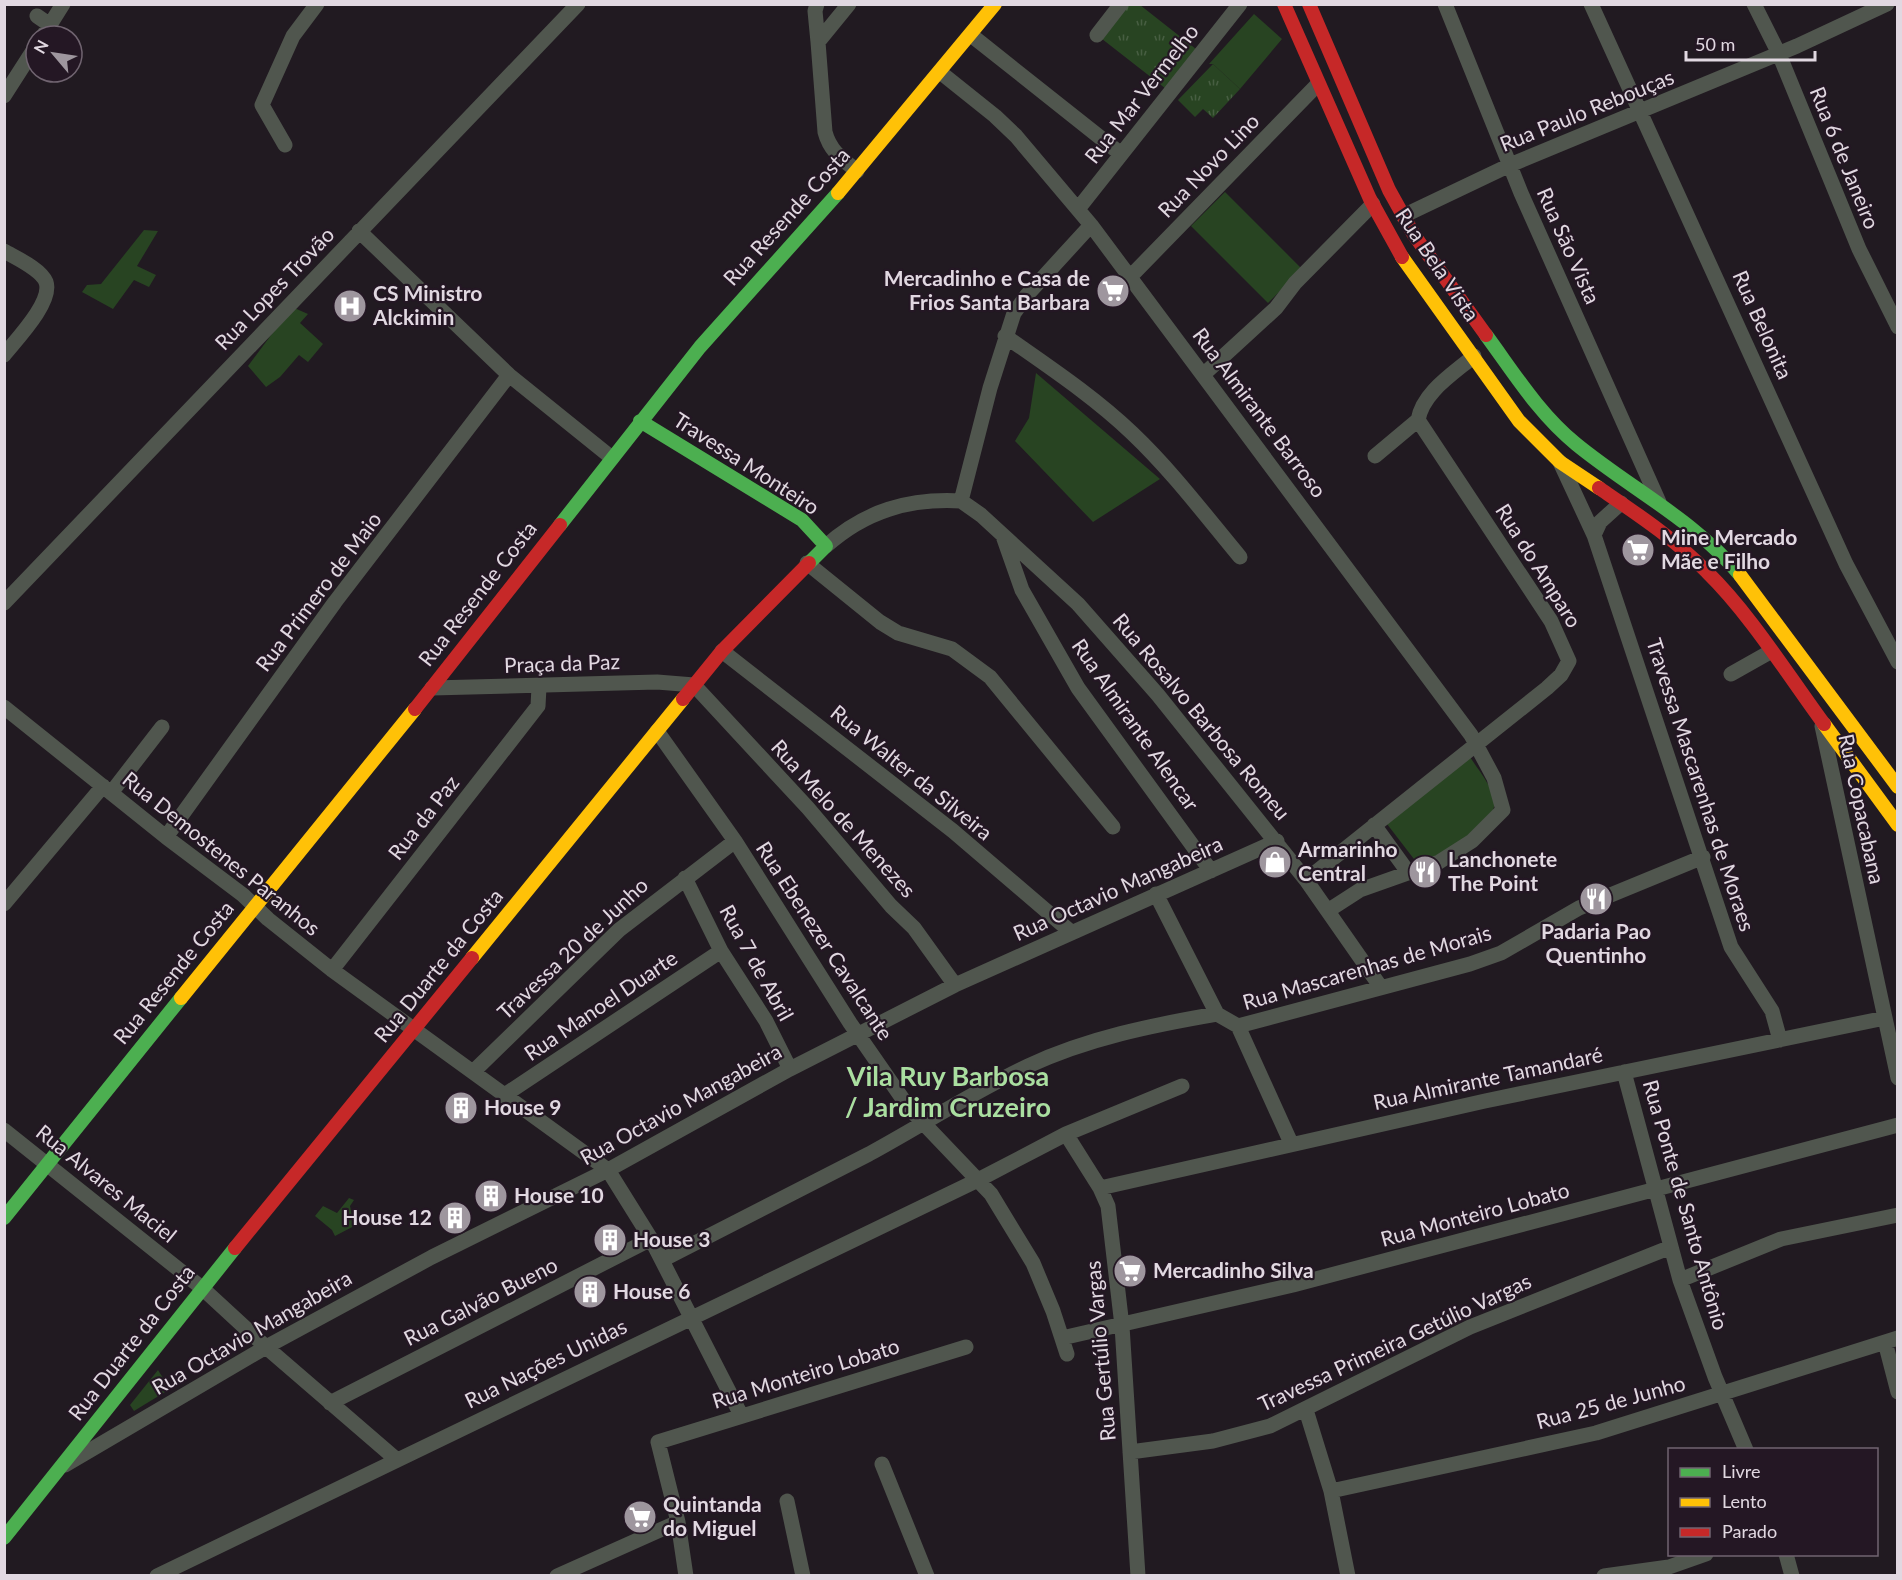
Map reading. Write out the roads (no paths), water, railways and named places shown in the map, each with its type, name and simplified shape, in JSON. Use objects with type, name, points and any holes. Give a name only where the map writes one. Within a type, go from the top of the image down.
[{"type":"main road","name":"Rua Resende Costa","points":[[4,1218],[432,688],[699,347],[857,171],[995,4]]},
{"type":"main road","name":"Rua Bela Vista","points":[[1284,4],[1318,84],[1395,247],[1519,421],[1560,462],[1652,525],[1708,572],[1739,609],[1898,825]]},
{"type":"main road","name":"Rua Bela Vista","points":[[1308,4],[1403,216],[1420,244],[1539,406],[1576,444],[1659,502],[1725,557],[1758,596],[1898,787]]},
{"type":"main road","name":"Travessa Monteiro","points":[[640,421],[802,520],[826,546]]},
{"type":"main road","name":"Rua Duarte da Costa","points":[[4,1538],[202,1288],[722,651],[826,546]]},
{"type":"main road","points":[[1770,652],[1788,637]]},
{"type":"street","points":[[50,24],[63,4]]},
{"type":"street","points":[[285,145],[262,105],[293,36],[317,4]]},
{"type":"street","name":"Rua Lopes Trovão","points":[[4,603],[578,4]]},
{"type":"street","points":[[817,4],[815,11],[825,132],[828,143],[836,154],[857,171]]},
{"type":"street","points":[[818,42],[849,4]]},
{"type":"street","points":[[1097,35],[1121,4]]},
{"type":"street","name":"Rua Mar Vermelho","points":[[1078,209],[1240,4]]},
{"type":"street","name":"Rua São Vista","points":[[1445,4],[1510,165],[1659,502]]},
{"type":"street","name":"Rua Belonita","points":[[1591,4],[1846,564],[1898,662]]},
{"type":"street","name":"Rua 6 de Janeiro","points":[[1754,4],[1779,54],[1859,249],[1898,327]]},
{"type":"street","name":"Rua Paulo Rebouças","points":[[1403,216],[1510,165],[1779,54],[1887,4]]},
{"type":"street","points":[[37,16],[42,24]]},
{"type":"street","points":[[971,35],[1121,154]]},
{"type":"street","points":[[4,96],[24,65]]},
{"type":"street","name":"Rua Almirante Barroso","points":[[940,72],[1016,136],[1091,225],[1204,374],[1474,743],[1494,778],[1503,810],[1473,841],[1439,862],[1408,872]]},
{"type":"street","name":"Rua Novo Lino","points":[[1131,276],[1318,84]]},
{"type":"street","points":[[1204,374],[1276,308],[1295,283],[1373,204]]},
{"type":"street","points":[[961,501],[1005,336],[1014,313],[1027,295],[1091,225]]},
{"type":"street","points":[[359,231],[509,375],[612,458]]},
{"type":"street","points":[[4,251],[42,276],[46,283],[47,293],[39,310],[4,355]]},
{"type":"street","points":[[1005,336],[1091,398],[1132,433],[1178,480],[1240,557]]},
{"type":"street","points":[[1375,456],[1418,420],[1420,408],[1427,398],[1474,357]]},
{"type":"street","name":"Rua Primero de Maio","points":[[166,837],[335,602],[509,375]]},
{"type":"street","name":"Rua do Amparo","points":[[1418,420],[1551,621],[1569,661],[1561,675],[1547,688],[1474,743]]},
{"type":"street","name":"Travessa Mascarenhas de Moraes","points":[[1560,462],[1594,534],[1731,947],[1772,1011],[1780,1040]]},
{"type":"street","name":"Rua Duarte da Costa","points":[[826,546],[845,529],[884,509],[934,500],[961,501]]},
{"type":"street","name":"Rua Rosalvo Barbosa Romeu","points":[[961,501],[1002,534],[1086,613],[1158,695],[1329,910],[1380,986]]},
{"type":"street","points":[[1594,534],[1600,522],[1621,503]]},
{"type":"street","name":"Rua Almirante Alencar","points":[[1002,534],[1022,590],[1078,688],[1211,871]]},
{"type":"street","points":[[807,563],[880,622],[898,633],[952,649],[990,677],[1113,827]]},
{"type":"street","name":"Rua Walter da Silveira","points":[[722,651],[953,831],[1071,932]]},
{"type":"street","points":[[1731,674],[1770,652]]},
{"type":"street","name":"Praça da Paz","points":[[432,688],[538,687],[657,682],[694,685]]},
{"type":"street","name":"Rua Melo de Menezes","points":[[694,685],[808,808],[891,906],[914,928],[954,985]]},
{"type":"street","name":"Rua da Paz","points":[[332,970],[538,706],[538,687]]},
{"type":"street","name":"Rua Demostenes Paranhos","points":[[4,707],[166,837],[243,895],[332,970],[608,1170]]},
{"type":"street","name":"Rua Copacabana","points":[[1822,724],[1898,1078]]},
{"type":"street","points":[[4,904],[162,727]]},
{"type":"street","name":"Rua Ebenezer Cavalcante","points":[[657,731],[735,841],[858,1035],[909,1108],[991,1194],[1033,1263],[1067,1354]]},
{"type":"street","points":[[1306,880],[1474,743]]},
{"type":"street","points":[[1329,910],[1360,890],[1408,872],[1374,825]]},
{"type":"street","name":"Travessa 20 de Junho","points":[[474,1071],[619,930],[735,841]]},
{"type":"street","name":"Rua Octavio Mangabeira","points":[[58,1470],[266,1347],[432,1257],[608,1170],[790,1069],[954,985],[1277,842]]},
{"type":"street","name":"Rua Mascarenhas de Morais","points":[[1238,1026],[1380,986],[1470,964],[1501,953],[1579,908],[1703,857]]},
{"type":"street","name":"Rua 7 de Abril","points":[[684,878],[697,898],[721,951],[766,1021],[790,1069]]},
{"type":"street","points":[[1156,894],[1217,1014],[1238,1026],[1292,1143]]},
{"type":"street","name":"Rua Manoel Duarte","points":[[503,1096],[721,951]]},
{"type":"street","points":[[662,1260],[924,1124],[938,1113],[1030,1065],[1082,1045],[1143,1027],[1217,1014]]},
{"type":"street","name":"Rua Almirante Tamandaré","points":[[1100,1188],[1292,1143],[1885,1018]]},
{"type":"street","name":"Rua Ponte de Santo Antônio","points":[[1624,1072],[1680,1280],[1722,1393],[1746,1448]]},
{"type":"street","name":"Rua Nações Unidas","points":[[158,1575],[978,1180],[1066,1134],[1182,1086]]},
{"type":"street","name":"Rua Monteiro Lobato","points":[[1062,1338],[1293,1285],[1898,1125]]},
{"type":"street","name":"Rua Alvares Maciel","points":[[4,1130],[202,1288],[266,1347],[397,1460]]},
{"type":"street","name":"Rua Gertúlio Vargas","points":[[1066,1134],[1100,1188],[1108,1206],[1122,1326],[1138,1575]]},
{"type":"street","points":[[608,1170],[651,1239],[741,1415]]},
{"type":"street","points":[[1680,1280],[1781,1239],[1898,1215]]},
{"type":"street","name":"Rua Galvão Bueno","points":[[330,1403],[651,1239]]},
{"type":"street","name":"Travessa Primeira Getúlio Vargas","points":[[1130,1452],[1212,1441],[1269,1426],[1306,1410],[1470,1327],[1671,1247]]},
{"type":"street","points":[[1891,1340],[1898,1392]]},
{"type":"street","name":"Rua 25 de Junho","points":[[1331,1491],[1596,1433],[1891,1340]]},
{"type":"street","name":"Rua Monteiro Lobato","points":[[678,1522],[658,1442],[966,1347]]},
{"type":"street","points":[[1306,1410],[1331,1491],[1348,1575]]},
{"type":"street","points":[[882,1464],[927,1575]]},
{"type":"street","points":[[787,1501],[802,1575]]},
{"type":"street","points":[[557,1575],[678,1522],[686,1575]]},
{"type":"street","points":[[1604,1575],[1669,1567],[1700,1556]]},
{"type":"street","points":[[1787,1556],[1792,1575]]},
{"type":"place","name":"Mercadinho e Casa de Frios Santa Barbara","points":[[1113,291]]},
{"type":"place","name":"CS Ministro Alckimin","points":[[350,306]]},
{"type":"place","name":"Mine Mercado Mãe e Filho","points":[[1638,550]]},
{"type":"place","name":"Armarinho Central","points":[[1275,862]]},
{"type":"place","name":"Lanchonete The Point","points":[[1425,872]]},
{"type":"place","name":"Padaria Pao Quentinho","points":[[1596,899]]},
{"type":"place","name":"House 9","points":[[461,1108]]},
{"type":"place","name":"House 10","points":[[491,1196]]},
{"type":"place","name":"House 12","points":[[455,1218]]},
{"type":"place","name":"House 3","points":[[610,1240]]},
{"type":"place","name":"Mercadinho Silva","points":[[1130,1271]]},
{"type":"place","name":"House 6","points":[[590,1292]]},
{"type":"place","name":"Quintanda do Miguel","points":[[640,1517]]},
{"type":"district","name":"Vila Ruy Barbosa / Jardim Cruzeiro","points":[[948,1092]]}]
